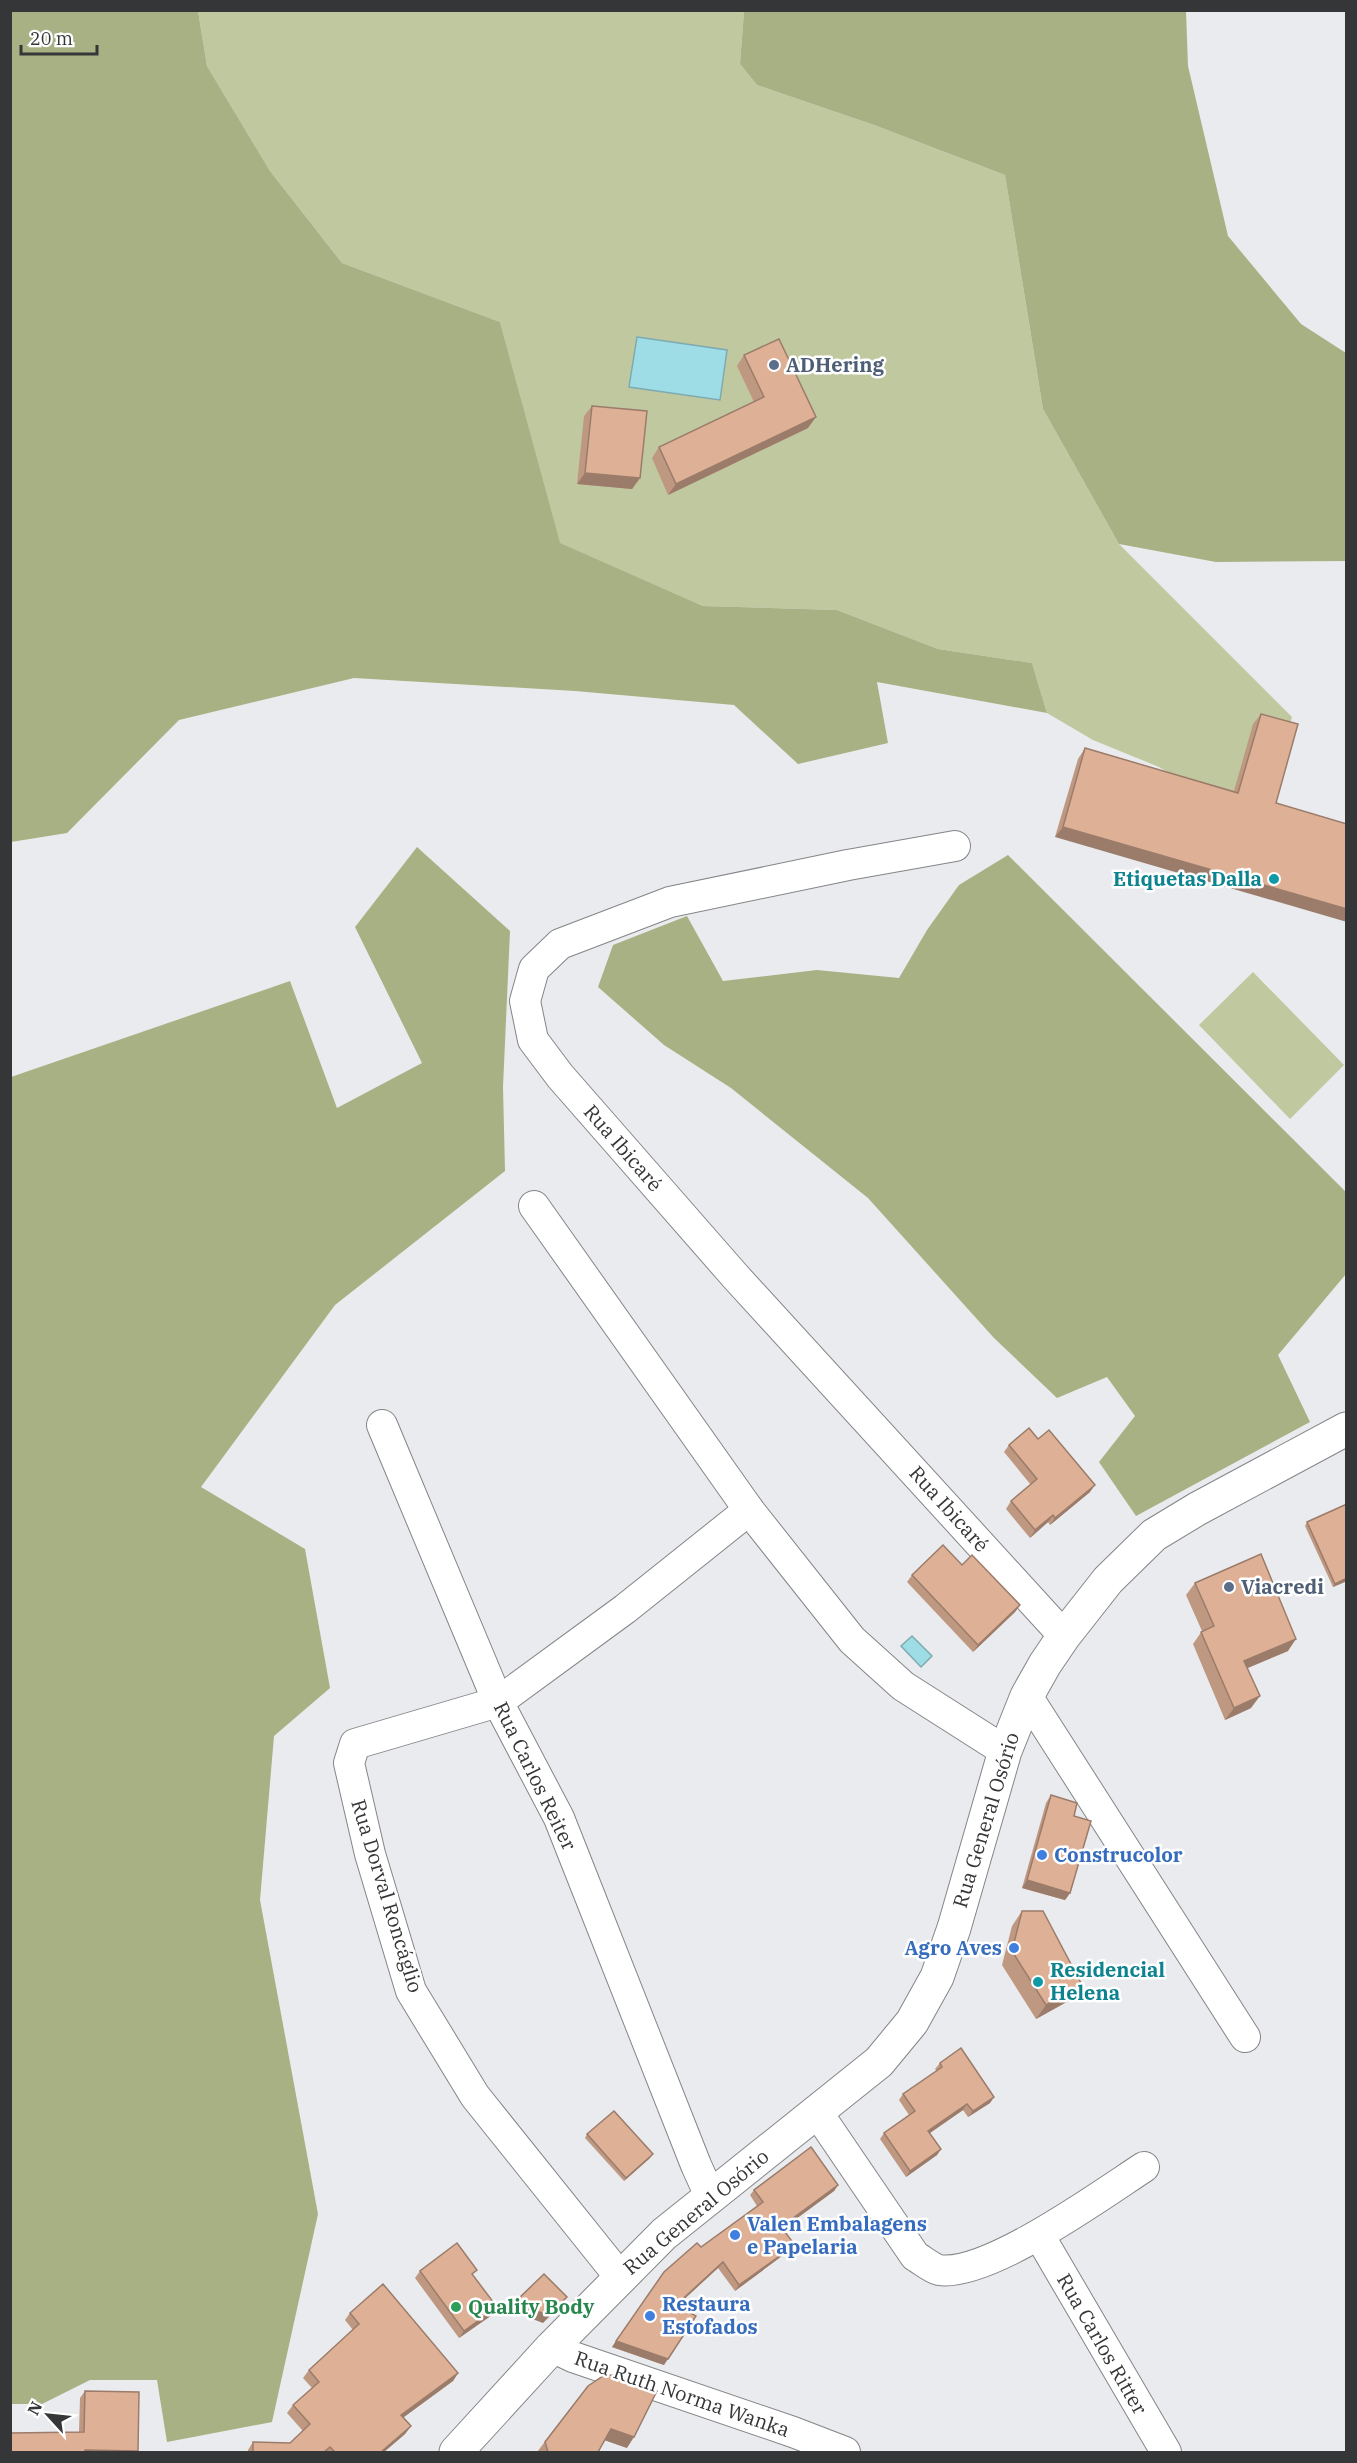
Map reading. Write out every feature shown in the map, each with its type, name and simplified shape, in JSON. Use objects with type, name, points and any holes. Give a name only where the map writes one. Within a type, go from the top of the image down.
[{"type":"main road","name":"Rua General Osório","points":[[456,2452],[552,2347],[664,2234],[879,2062],[912,2022],[937,1977],[954,1928],[1005,1751],[1027,1696],[1064,1636],[1108,1580],[1154,1535],[1197,1509],[1347,1429]]},
{"type":"street","name":"Rua Ibicaré","points":[[955,846],[848,865],[670,902],[560,944],[534,969],[525,1001],[533,1040],[560,1076],[735,1276],[1064,1636]]},
{"type":"street","points":[[534,1206],[749,1510],[852,1640],[903,1686],[1005,1751]]},
{"type":"street","name":"Rua Carlos Reiter","points":[[382,1425],[498,1702],[559,1818],[710,2196]]},
{"type":"street","points":[[498,1702],[625,1609],[749,1510]]},
{"type":"street","points":[[1027,1696],[1245,2037]]},
{"type":"street","name":"Rua Dorval Roncáglio","points":[[498,1702],[355,1744],[349,1763],[370,1854],[411,1991],[475,2096],[620,2277]]},
{"type":"street","points":[[817,2112],[915,2256],[937,2270],[963,2269],[1039,2235],[1144,2167]]},
{"type":"street","name":"Rua Carlos Ritter","points":[[1039,2235],[1166,2452]]},
{"type":"street","name":"Rua Ruth Norma Wanka","points":[[552,2347],[573,2357],[845,2452]]},
{"type":"green space","points":[[11,10],[198,11],[207,66],[270,171],[342,263],[500,322],[560,543],[703,606],[837,610],[938,649],[1032,663],[1047,713],[877,682],[888,743],[798,764],[734,705],[575,691],[354,678],[179,720],[67,833],[11,842]]},
{"type":"green space","name":"ADHering","points":[[198,11],[744,11],[740,64],[757,85],[874,125],[1005,175],[1043,409],[1119,544],[1292,717],[1267,803],[1185,783],[1159,767],[1093,740],[1047,713],[1032,663],[938,649],[837,610],[703,606],[559,543],[500,322],[342,263],[270,171],[207,66]]},
{"type":"green space","points":[[744,11],[1186,11],[1188,66],[1228,236],[1301,324],[1346,353],[1346,561],[1216,562],[1119,544],[1043,409],[1005,175],[874,125],[757,85],[740,64]]},
{"type":"green space","points":[[417,847],[510,931],[503,1087],[505,1171],[335,1305],[201,1487],[305,1549],[330,1688],[274,1736],[260,1900],[318,2214],[272,2422],[167,2442],[157,2380],[90,2380],[42,2404],[11,2404],[11,1077],[290,981],[337,1108],[422,1063],[355,927]]},
{"type":"green space","points":[[1008,855],[1346,1192],[1346,1274],[1278,1355],[1310,1422],[1136,1516],[1099,1462],[1135,1416],[1107,1377],[1057,1398],[994,1338],[868,1198],[731,1088],[664,1045],[598,987],[613,945],[687,916],[723,981],[817,970],[899,978],[927,930],[959,885]]},
{"type":"green space","points":[[1253,972],[1344,1065],[1290,1119],[1199,1025]]},
{"type":"water","points":[[637,337],[727,350],[720,400],[629,387]]},
{"type":"water","points":[[912,1636],[932,1656],[921,1667],[901,1646]]},
{"type":"building","points":[[779,339],[816,417],[676,484],[659,447],[764,397],[744,355]]},
{"type":"building","points":[[592,406],[647,411],[640,478],[585,473]]},
{"type":"building","name":"Etiquetas Dalla","points":[[1261,714],[1298,724],[1276,803],[1347,824],[1347,909],[1063,827],[1085,748],[1238,793]]},
{"type":"building","points":[[1029,1428],[1038,1439],[1049,1430],[1095,1485],[1055,1518],[1053,1515],[1035,1530],[1011,1501],[1037,1479],[1009,1445]]},
{"type":"building","points":[[1347,1504],[1347,1578],[1335,1584],[1307,1522]]},
{"type":"building","points":[[943,1545],[962,1565],[972,1555],[1020,1605],[978,1645],[912,1575]]},
{"type":"building","points":[[1261,1554],[1296,1639],[1244,1661],[1260,1696],[1234,1708],[1201,1632],[1214,1626],[1195,1583]]},
{"type":"building","points":[[1051,1795],[1077,1803],[1074,1816],[1091,1821],[1070,1893],[1027,1880]]},
{"type":"building","points":[[1022,1911],[1043,1911],[1082,1985],[1046,2005],[1012,1951]]},
{"type":"building","points":[[961,2048],[994,2097],[973,2111],[967,2104],[928,2131],[941,2149],[910,2171],[884,2133],[915,2111],[903,2094],[942,2067],[940,2063]]},
{"type":"building","points":[[614,2111],[653,2154],[626,2178],[587,2134]]},
{"type":"building","points":[[811,2147],[838,2185],[781,2227],[795,2245],[739,2285],[723,2262],[676,2305],[696,2316],[668,2359],[616,2341],[664,2272],[697,2243],[701,2247],[763,2202],[754,2190]]},
{"type":"building","points":[[457,2243],[477,2270],[472,2274],[497,2307],[464,2331],[420,2271]]},
{"type":"building","points":[[544,2274],[567,2297],[548,2315],[514,2303]]},
{"type":"building","points":[[383,2284],[458,2373],[401,2415],[411,2426],[381,2452],[335,2452],[330,2447],[324,2452],[253,2452],[253,2442],[290,2443],[310,2424],[293,2405],[319,2382],[309,2370],[359,2324],[350,2313]]},
{"type":"building","points":[[612,2375],[657,2391],[634,2437],[611,2429],[598,2452],[548,2452],[545,2442],[588,2386],[603,2376]]},
{"type":"building","points":[[85,2391],[139,2392],[138,2451],[10,2452],[10,2433],[84,2432]]},
{"type":"place","name":"ADHering","points":[[774,365]]},
{"type":"place","name":"Etiquetas Dalla","points":[[1274,879]]},
{"type":"place","name":"Viacredi","points":[[1229,1587]]},
{"type":"place","name":"Construcolor","points":[[1042,1855]]},
{"type":"place","name":"Agro Aves","points":[[1014,1948]]},
{"type":"place","name":"Residencial Helena","points":[[1038,1982]]},
{"type":"place","name":"Valen Embalagens e Papelaria","points":[[735,2235]]},
{"type":"place","name":"Quality Body","points":[[456,2307]]},
{"type":"place","name":"Restaura Estofados","points":[[650,2316]]}]
